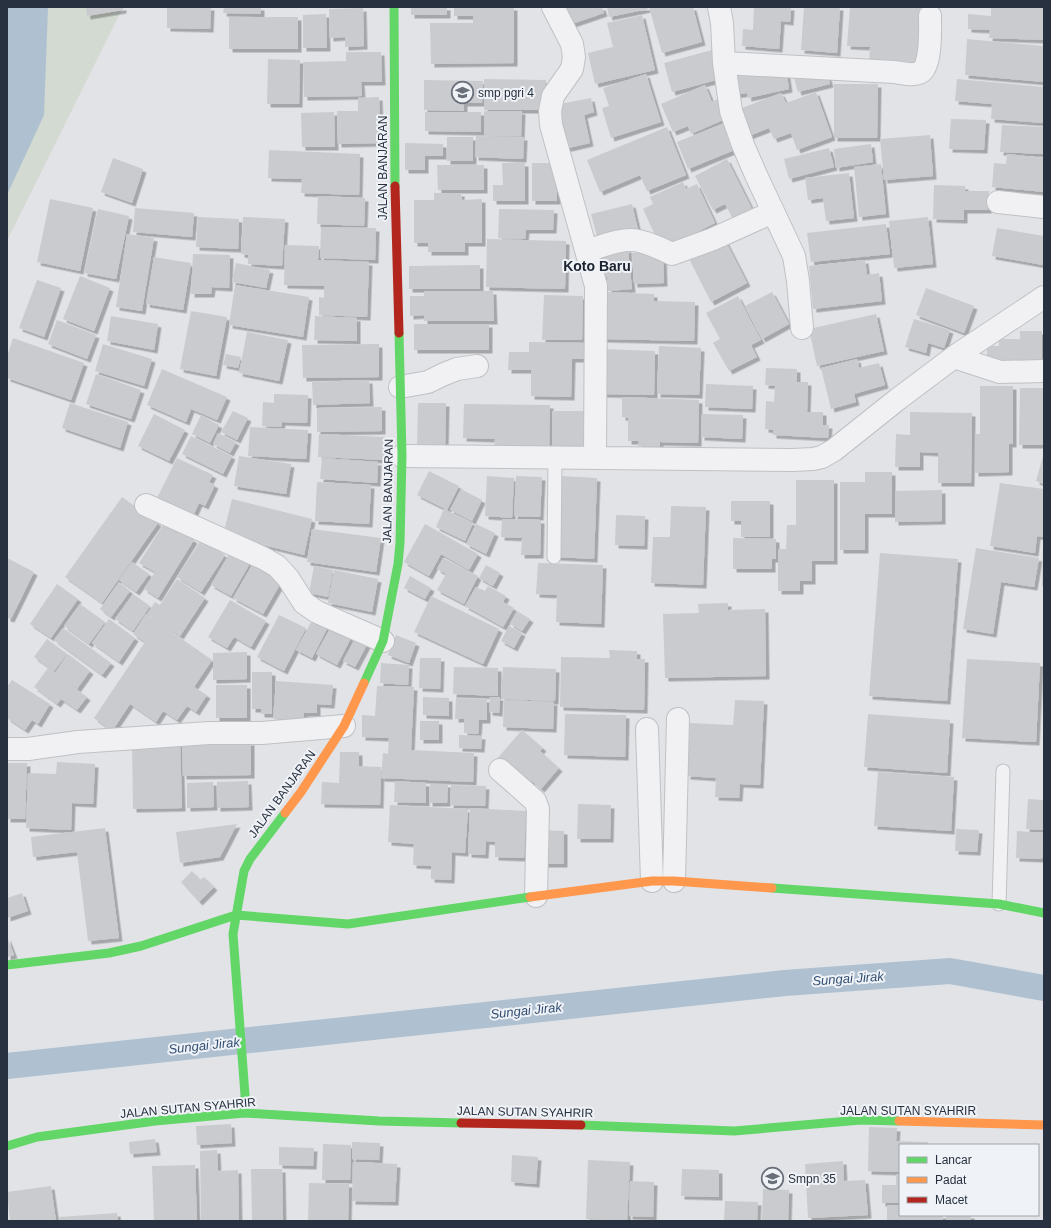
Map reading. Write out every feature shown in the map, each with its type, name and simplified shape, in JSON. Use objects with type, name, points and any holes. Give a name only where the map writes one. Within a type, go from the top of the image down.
[{"type":"street","name":"JALAN BANJARAN","points":[[245,1113],[245,1095],[233,934],[244,871],[250,859],[301,792],[344,726],[383,641],[398,564],[400,543],[402,456],[395,208],[394,7]]},
{"type":"street","points":[[553,7],[572,44],[574,57],[572,69],[553,96],[550,111],[551,125],[596,286],[595,458]]},
{"type":"street","points":[[719,7],[722,23],[724,63],[731,111],[743,145],[794,256],[798,280],[802,328]]},
{"type":"street","points":[[724,63],[909,74],[921,73],[924,70],[929,54],[930,16]]},
{"type":"street","points":[[998,202],[1044,207]]},
{"type":"street","points":[[587,251],[611,243],[631,239],[672,254],[713,239],[773,212]]},
{"type":"street","points":[[402,456],[793,460],[822,457],[834,450],[898,398],[954,357],[1044,297]]},
{"type":"street","points":[[954,357],[1000,372],[1044,371]]},
{"type":"street","points":[[400,386],[428,382],[456,369],[477,366]]},
{"type":"street","points":[[146,505],[263,558],[277,566],[288,578],[304,603],[317,612],[383,641]]},
{"type":"street","points":[[674,881],[678,719]]},
{"type":"street","points":[[7,749],[86,741],[208,733],[262,733],[344,726]]},
{"type":"street","points":[[647,729],[652,881]]},
{"type":"street","points":[[500,770],[535,801],[538,809],[536,896]]},
{"type":"street","points":[[7,965],[109,952],[141,946],[236,916],[348,924],[536,896],[652,881],[674,881],[999,904],[1044,913]]},
{"type":"street","name":"JALAN SUTAN SYAHRIR","points":[[7,1146],[53,1135],[155,1121],[245,1113],[379,1121],[594,1125],[734,1131],[861,1120],[1044,1125]]},
{"type":"lane","points":[[554,557],[555,457]]},
{"type":"lane","points":[[999,904],[1003,771]]},
{"type":"shaded area","points":[[7,7],[121,7],[121,11],[7,241]]},
{"type":"water","points":[[7,7],[48,7],[44,115],[7,195]]},
{"type":"building","points":[[86,7],[123,7],[123,10],[87,16]]},
{"type":"building","points":[[167,7],[211,7],[210,29],[167,28]]},
{"type":"building","points":[[224,7],[261,7],[261,14],[223,13]]},
{"type":"building","points":[[411,7],[447,7],[447,15],[411,15]]},
{"type":"building","points":[[454,7],[514,7],[514,63],[431,64],[430,23],[473,23],[473,16],[454,16]]},
{"type":"building","points":[[563,7],[602,7],[604,13],[569,25]]},
{"type":"building","points":[[607,7],[647,7],[648,9],[609,17]]},
{"type":"building","points":[[649,7],[693,7],[702,42],[662,53]]},
{"type":"building","points":[[754,7],[791,7],[790,22],[781,21],[779,49],[742,46],[743,29],[753,30]]},
{"type":"building","points":[[804,7],[840,7],[837,53],[801,50]]},
{"type":"building","points":[[850,7],[920,7],[917,66],[869,63],[870,47],[847,46]]},
{"type":"building","points":[[991,7],[1044,7],[1044,40],[989,38],[990,30],[968,29],[968,14],[991,16]]},
{"type":"building","points":[[363,8],[364,46],[345,47],[345,37],[330,38],[329,9]]},
{"type":"building","points":[[326,14],[327,48],[303,48],[303,15]]},
{"type":"building","points":[[642,15],[655,70],[595,84],[588,53],[613,47],[607,23]]},
{"type":"building","points":[[229,17],[298,17],[298,49],[229,49]]},
{"type":"building","points":[[967,39],[1044,46],[1044,82],[965,75]]},
{"type":"building","points":[[712,50],[720,79],[672,92],[664,63]]},
{"type":"building","points":[[346,52],[381,52],[382,82],[361,82],[362,96],[304,97],[303,62],[346,61]]},
{"type":"building","points":[[268,59],[300,60],[299,104],[267,104]]},
{"type":"building","points":[[786,69],[789,89],[748,98],[747,93],[734,95],[730,73]]},
{"type":"building","points":[[826,70],[830,84],[798,92],[794,78]]},
{"type":"building","points":[[646,74],[661,122],[611,138],[602,108],[609,106],[603,88]]},
{"type":"building","points":[[484,79],[546,80],[546,110],[484,110]]},
{"type":"building","points":[[957,79],[1044,87],[1044,123],[991,119],[992,104],[955,101]]},
{"type":"building","points":[[424,80],[483,81],[482,103],[464,103],[464,111],[424,110]]},
{"type":"building","points":[[834,84],[878,84],[877,138],[834,138]]},
{"type":"building","points":[[705,85],[712,102],[721,97],[730,117],[691,134],[688,126],[673,132],[661,104]]},
{"type":"building","points":[[816,92],[832,137],[797,150],[791,133],[774,139],[769,128],[746,137],[737,110],[781,93],[786,103]]},
{"type":"building","points":[[379,97],[381,143],[338,144],[337,111],[358,111],[358,98]]},
{"type":"building","points":[[591,98],[594,112],[584,115],[590,143],[564,149],[555,105]]},
{"type":"building","points":[[484,111],[522,111],[521,136],[484,136]]},
{"type":"building","points":[[334,112],[335,147],[302,147],[301,113]]},
{"type":"building","points":[[425,112],[481,112],[481,132],[425,131]]},
{"type":"building","points":[[951,119],[986,120],[984,150],[949,149]]},
{"type":"building","points":[[727,122],[737,149],[688,169],[677,142]]},
{"type":"building","points":[[1002,125],[1044,127],[1044,154],[1000,152]]},
{"type":"building","points":[[667,127],[686,175],[647,191],[640,175],[600,192],[587,160]]},
{"type":"building","points":[[930,135],[933,176],[884,180],[880,139]]},
{"type":"building","points":[[476,136],[524,137],[523,159],[475,157]]},
{"type":"building","points":[[447,137],[473,137],[473,161],[447,161]]},
{"type":"building","points":[[405,143],[443,144],[443,156],[425,156],[425,170],[405,170]]},
{"type":"building","points":[[871,144],[873,162],[836,168],[834,149]]},
{"type":"building","points":[[829,148],[834,167],[789,179],[784,159]]},
{"type":"building","points":[[269,150],[360,154],[359,195],[301,193],[302,179],[268,178]]},
{"type":"building","points":[[1007,154],[1044,158],[1044,192],[992,187],[994,163],[1006,164]]},
{"type":"building","points":[[113,158],[143,169],[132,203],[101,192]]},
{"type":"building","points":[[727,159],[754,213],[735,223],[725,204],[713,210],[695,176]]},
{"type":"building","points":[[502,163],[525,163],[525,201],[493,201],[493,185],[503,185]]},
{"type":"building","points":[[532,163],[557,163],[557,201],[532,201]]},
{"type":"building","points":[[881,164],[886,214],[859,217],[854,167]]},
{"type":"building","points":[[437,165],[484,165],[484,190],[438,190]]},
{"type":"building","points":[[849,173],[854,218],[826,221],[823,198],[808,200],[805,178]]},
{"type":"building","points":[[683,182],[686,189],[697,184],[715,223],[699,231],[702,238],[678,249],[674,241],[661,248],[643,209],[653,204],[650,197]]},
{"type":"building","points":[[934,185],[965,186],[965,191],[989,191],[988,210],[964,210],[964,220],[933,219]]},
{"type":"building","points":[[434,193],[461,193],[462,200],[482,199],[482,243],[465,243],[465,252],[428,252],[428,243],[414,243],[414,200],[434,200]]},
{"type":"building","points":[[318,196],[365,198],[364,226],[317,224]]},
{"type":"building","points":[[50,199],[93,208],[80,271],[37,262]]},
{"type":"building","points":[[632,204],[639,234],[599,244],[591,214]]},
{"type":"building","points":[[135,208],[194,213],[192,237],[133,232]]},
{"type":"building","points":[[98,209],[129,216],[116,279],[84,273]]},
{"type":"building","points":[[499,209],[554,210],[553,230],[526,230],[525,239],[498,238]]},
{"type":"building","points":[[198,217],[239,219],[238,249],[196,247]]},
{"type":"building","points":[[243,217],[285,219],[282,266],[248,264],[248,255],[241,254]]},
{"type":"building","points":[[928,217],[933,264],[894,268],[889,221]]},
{"type":"building","points":[[886,224],[890,254],[811,262],[807,233]]},
{"type":"building","points":[[321,227],[376,228],[375,260],[320,258]]},
{"type":"building","points":[[997,228],[1044,236],[1043,265],[992,256]]},
{"type":"building","points":[[127,234],[154,238],[142,311],[116,307]]},
{"type":"building","points":[[723,236],[747,283],[711,302],[687,255]]},
{"type":"building","points":[[487,239],[566,241],[565,289],[486,287]]},
{"type":"building","points":[[285,245],[319,246],[318,260],[369,262],[367,317],[319,315],[319,297],[324,298],[324,286],[284,285]]},
{"type":"building","points":[[628,249],[632,289],[608,291],[607,277],[595,278],[593,251]]},
{"type":"building","points":[[663,251],[664,283],[634,284],[632,253]]},
{"type":"building","points":[[193,254],[230,255],[229,288],[212,287],[211,294],[191,294]]},
{"type":"building","points":[[154,257],[191,263],[183,310],[146,304]]},
{"type":"building","points":[[865,260],[867,275],[879,273],[882,301],[813,309],[809,266]]},
{"type":"building","points":[[236,263],[270,270],[266,288],[232,282]]},
{"type":"building","points":[[480,265],[480,289],[409,289],[409,266]]},
{"type":"building","points":[[80,276],[110,288],[94,331],[63,319]]},
{"type":"building","points":[[37,280],[61,288],[44,337],[19,328]]},
{"type":"building","points":[[235,285],[309,297],[303,337],[229,325]]},
{"type":"building","points":[[926,288],[974,306],[964,333],[916,315]]},
{"type":"building","points":[[424,291],[493,291],[494,321],[424,321],[424,315],[410,316],[410,296],[424,296]]},
{"type":"building","points":[[605,292],[654,294],[654,301],[695,302],[694,341],[603,339]]},
{"type":"building","points":[[772,292],[789,324],[762,339],[745,306]]},
{"type":"building","points":[[544,295],[583,296],[582,340],[542,340]]},
{"type":"building","points":[[738,296],[761,340],[751,345],[757,357],[729,371],[713,343],[720,339],[706,313]]},
{"type":"building","points":[[191,311],[227,317],[216,376],[180,369]]},
{"type":"building","points":[[876,314],[884,351],[817,366],[809,329]]},
{"type":"building","points":[[111,316],[158,324],[154,350],[107,341]]},
{"type":"building","points":[[315,316],[357,318],[357,341],[314,340]]},
{"type":"building","points":[[914,319],[950,330],[944,348],[928,343],[926,353],[905,347]]},
{"type":"building","points":[[57,320],[96,335],[87,359],[48,344]]},
{"type":"building","points":[[414,324],[489,324],[489,350],[414,350]]},
{"type":"building","points":[[1020,331],[1042,331],[1042,365],[987,365],[987,346],[999,346],[999,339],[1020,339]]},
{"type":"building","points":[[247,332],[288,340],[279,381],[239,373]]},
{"type":"building","points":[[13,338],[84,363],[71,400],[7,378],[7,357]]},
{"type":"building","points":[[529,342],[588,343],[587,359],[572,359],[571,397],[531,396],[531,370],[508,370],[509,352],[529,352]]},
{"type":"building","points":[[103,344],[152,359],[144,386],[95,371]]},
{"type":"building","points":[[379,344],[379,377],[303,378],[302,345]]},
{"type":"building","points":[[659,346],[701,348],[699,395],[657,394]]},
{"type":"building","points":[[604,349],[655,351],[654,395],[603,394]]},
{"type":"building","points":[[226,354],[241,357],[238,368],[223,365]]},
{"type":"building","points":[[857,359],[859,368],[879,363],[885,385],[854,394],[856,402],[831,409],[821,368]]},
{"type":"building","points":[[766,368],[797,369],[797,382],[808,382],[807,412],[823,412],[823,425],[829,425],[828,438],[773,435],[773,430],[765,429],[766,401],[774,402],[775,386],[765,385]]},
{"type":"building","points":[[162,369],[227,397],[217,420],[191,409],[186,422],[147,405]]},
{"type":"building","points":[[96,374],[141,390],[131,419],[86,404]]},
{"type":"building","points":[[369,380],[370,403],[313,405],[312,382]]},
{"type":"building","points":[[706,384],[753,386],[752,409],[705,407]]},
{"type":"building","points":[[980,386],[1013,386],[1013,444],[1009,444],[1009,472],[975,473],[975,434],[980,434]]},
{"type":"building","points":[[1020,388],[1044,388],[1044,445],[1019,445]]},
{"type":"building","points":[[274,394],[308,395],[307,423],[282,422],[281,427],[262,426],[263,402],[274,403]]},
{"type":"building","points":[[622,397],[699,400],[698,443],[660,442],[660,447],[638,446],[639,441],[628,441],[628,418],[622,417]]},
{"type":"building","points":[[70,403],[128,422],[120,448],[62,428]]},
{"type":"building","points":[[418,403],[446,403],[445,449],[417,449]]},
{"type":"building","points":[[464,404],[550,405],[549,451],[494,450],[495,439],[463,438]]},
{"type":"building","points":[[382,407],[382,431],[317,432],[317,408]]},
{"type":"building","points":[[233,411],[248,418],[237,440],[221,432]]},
{"type":"building","points":[[552,411],[587,411],[586,447],[552,447]]},
{"type":"building","points":[[910,412],[972,413],[971,483],[938,483],[938,453],[920,452],[920,467],[895,467],[896,434],[910,435]]},
{"type":"building","points":[[154,414],[185,430],[169,461],[138,446]]},
{"type":"building","points":[[702,414],[743,415],[742,439],[701,437]]},
{"type":"building","points":[[201,415],[219,425],[210,443],[192,434]]},
{"type":"building","points":[[250,427],[308,430],[306,459],[248,456]]},
{"type":"building","points":[[218,433],[236,442],[230,453],[213,444]]},
{"type":"building","points":[[319,434],[385,437],[385,460],[318,457]]},
{"type":"building","points":[[191,436],[232,456],[223,474],[182,454]]},
{"type":"building","points":[[239,456],[291,464],[286,494],[234,486]]},
{"type":"building","points":[[1044,456],[1044,484],[1036,481]]},
{"type":"building","points":[[177,458],[213,475],[209,482],[215,485],[205,506],[199,503],[192,518],[156,500]]},
{"type":"building","points":[[322,458],[378,462],[377,483],[320,479]]},
{"type":"building","points":[[429,471],[459,486],[447,510],[417,495]]},
{"type":"building","points":[[865,472],[892,472],[892,514],[865,514],[865,550],[840,550],[840,482],[865,482]]},
{"type":"building","points":[[487,476],[514,478],[512,518],[485,516]]},
{"type":"building","points":[[516,476],[542,477],[540,517],[514,516]]},
{"type":"building","points":[[562,476],[597,478],[594,559],[556,557],[558,492],[562,493]]},
{"type":"building","points":[[796,480],[834,480],[834,561],[812,561],[812,581],[800,581],[800,591],[778,591],[778,549],[786,549],[787,525],[796,525]]},
{"type":"building","points":[[317,482],[371,485],[369,524],[315,521]]},
{"type":"building","points":[[1000,483],[1044,489],[1044,537],[1037,536],[1035,553],[990,546]]},
{"type":"building","points":[[461,489],[482,500],[472,521],[450,510]]},
{"type":"building","points":[[942,490],[942,521],[895,522],[895,491]]},
{"type":"building","points":[[122,497],[158,523],[102,603],[65,577]]},
{"type":"building","points":[[232,499],[312,519],[304,555],[223,535]]},
{"type":"building","points":[[731,501],[770,501],[770,537],[741,537],[741,521],[731,521]]},
{"type":"building","points":[[671,506],[706,507],[703,585],[651,583],[653,537],[670,537]]},
{"type":"building","points":[[444,509],[473,523],[465,541],[436,527]]},
{"type":"building","points":[[616,515],[645,516],[644,546],[615,545]]},
{"type":"building","points":[[502,519],[541,520],[540,555],[521,555],[522,538],[501,537]]},
{"type":"building","points":[[165,522],[194,540],[158,598],[144,589],[155,572],[139,563]]},
{"type":"building","points":[[425,524],[478,554],[469,570],[441,554],[429,576],[404,562]]},
{"type":"building","points":[[476,524],[495,533],[486,554],[466,544]]},
{"type":"building","points":[[312,529],[381,538],[376,572],[307,562]]},
{"type":"building","points":[[733,538],[776,539],[776,559],[772,559],[772,569],[733,569]]},
{"type":"building","points":[[201,540],[225,555],[201,592],[177,577]]},
{"type":"building","points":[[1043,546],[1044,586],[1042,586]]},
{"type":"building","points":[[976,548],[1039,558],[1034,587],[1001,582],[993,634],[963,629]]},
{"type":"building","points":[[232,549],[252,560],[231,596],[211,585]]},
{"type":"building","points":[[880,553],[958,559],[947,701],[869,696]]},
{"type":"building","points":[[7,558],[34,572],[11,619],[7,618]]},
{"type":"building","points":[[443,558],[478,576],[464,604],[437,590],[446,574],[437,569]]},
{"type":"building","points":[[132,562],[149,574],[136,592],[119,580]]},
{"type":"building","points":[[538,563],[603,565],[601,624],[556,622],[557,595],[536,594]]},
{"type":"building","points":[[252,565],[282,581],[263,614],[233,598]]},
{"type":"building","points":[[486,565],[500,573],[493,586],[479,578]]},
{"type":"building","points":[[314,566],[333,570],[328,597],[309,593]]},
{"type":"building","points":[[334,570],[378,579],[372,612],[328,603]]},
{"type":"building","points":[[410,576],[431,588],[425,599],[404,588]]},
{"type":"building","points":[[177,579],[205,598],[180,636],[147,614],[155,602],[160,605]]},
{"type":"building","points":[[119,582],[130,591],[111,617],[100,609]]},
{"type":"building","points":[[57,584],[78,599],[51,638],[30,624]]},
{"type":"building","points":[[488,586],[506,596],[503,602],[514,608],[503,627],[465,606],[476,587],[485,591]]},
{"type":"building","points":[[133,594],[150,606],[133,631],[115,619]]},
{"type":"building","points":[[431,596],[499,629],[483,664],[414,632]]},
{"type":"building","points":[[230,600],[266,621],[251,647],[234,637],[227,648],[208,637]]},
{"type":"building","points":[[728,603],[728,610],[765,609],[766,676],[665,678],[663,614],[699,613],[698,604]]},
{"type":"building","points":[[80,604],[105,622],[89,644],[64,626]]},
{"type":"building","points":[[517,611],[530,619],[522,631],[510,624]]},
{"type":"building","points":[[146,614],[212,660],[194,687],[207,695],[196,712],[187,706],[177,720],[163,711],[156,722],[130,704],[112,731],[94,718],[145,642],[133,634]]},
{"type":"building","points":[[279,615],[306,628],[284,671],[257,657]]},
{"type":"building","points":[[315,615],[330,623],[312,658],[296,650]]},
{"type":"building","points":[[109,619],[135,638],[119,662],[92,643]]},
{"type":"building","points":[[332,625],[352,636],[337,665],[316,654]]},
{"type":"building","points":[[509,626],[522,633],[514,648],[501,641]]},
{"type":"building","points":[[63,628],[111,663],[102,675],[54,640]]},
{"type":"building","points":[[357,635],[369,641],[355,667],[343,661]]},
{"type":"building","points":[[396,635],[416,643],[409,663],[388,655]]},
{"type":"building","points":[[47,639],[67,654],[54,671],[34,657]]},
{"type":"building","points":[[609,650],[637,651],[637,659],[645,659],[644,710],[560,707],[561,657],[610,658]]},
{"type":"building","points":[[247,652],[247,679],[213,680],[213,653]]},
{"type":"building","points":[[68,654],[90,671],[77,689],[55,673]]},
{"type":"building","points":[[420,658],[441,658],[440,689],[419,688]]},
{"type":"building","points":[[967,659],[1040,663],[1036,742],[962,738]]},
{"type":"building","points":[[381,663],[409,665],[408,685],[380,683]]},
{"type":"building","points":[[454,667],[498,668],[498,696],[453,694]]},
{"type":"building","points":[[503,667],[556,669],[555,701],[501,699]]},
{"type":"building","points":[[48,668],[87,697],[77,710],[61,699],[57,704],[34,687]]},
{"type":"building","points":[[252,672],[272,672],[272,714],[261,714],[261,709],[252,709]]},
{"type":"building","points":[[12,680],[50,704],[38,724],[32,720],[25,730],[7,718],[7,687]]},
{"type":"building","points":[[276,681],[333,685],[331,705],[317,704],[317,713],[304,713],[303,721],[273,719]]},
{"type":"building","points":[[216,685],[247,685],[247,718],[216,718]]},
{"type":"building","points":[[377,686],[414,687],[411,750],[474,753],[473,782],[381,778],[383,753],[388,754],[389,738],[362,737],[362,715],[375,716]]},
{"type":"building","points":[[423,697],[449,698],[449,716],[423,715]]},
{"type":"building","points":[[490,697],[500,697],[499,713],[489,712]]},
{"type":"building","points":[[456,698],[487,699],[487,720],[479,720],[478,734],[464,733],[464,719],[455,719]]},
{"type":"building","points":[[504,700],[554,702],[553,729],[503,727]]},
{"type":"building","points":[[735,700],[764,701],[760,785],[740,784],[739,798],[715,797],[716,778],[687,776],[690,723],[733,725]]},
{"type":"building","points":[[565,714],[626,715],[625,757],[564,755]]},
{"type":"building","points":[[868,714],[950,720],[947,773],[864,767]]},
{"type":"building","points":[[420,721],[439,721],[439,740],[420,740]]},
{"type":"building","points":[[522,730],[543,748],[540,751],[559,768],[541,789],[532,781],[526,787],[495,761]]},
{"type":"building","points":[[459,735],[482,736],[481,749],[459,748]]},
{"type":"building","points":[[180,739],[182,808],[133,809],[132,741]]},
{"type":"building","points":[[251,742],[251,775],[183,776],[182,744]]},
{"type":"building","points":[[340,752],[359,752],[359,766],[381,767],[380,805],[321,804],[322,782],[339,783]]},
{"type":"building","points":[[57,762],[95,764],[93,804],[72,803],[71,830],[26,828],[28,773],[56,774]]},
{"type":"building","points":[[7,763],[27,763],[25,819],[7,819]]},
{"type":"building","points":[[878,772],[954,777],[951,831],[874,826]]},
{"type":"building","points":[[248,781],[249,807],[217,808],[217,782]]},
{"type":"building","points":[[395,781],[426,783],[426,803],[394,802]]},
{"type":"building","points":[[213,782],[214,807],[187,808],[187,783]]},
{"type":"building","points":[[430,784],[448,784],[447,803],[429,803]]},
{"type":"building","points":[[451,785],[486,786],[485,806],[450,805]]},
{"type":"building","points":[[1028,799],[1044,800],[1044,830],[1026,829]]},
{"type":"building","points":[[578,804],[611,805],[610,839],[577,839]]},
{"type":"building","points":[[390,805],[468,809],[465,853],[452,852],[451,880],[431,879],[431,866],[413,865],[414,844],[388,842]]},
{"type":"building","points":[[470,808],[526,811],[524,858],[495,857],[495,842],[486,841],[485,855],[468,854]]},
{"type":"building","points":[[237,824],[220,857],[180,863],[176,832]]},
{"type":"building","points":[[105,828],[119,938],[88,941],[77,852],[33,857],[31,837]]},
{"type":"building","points":[[956,829],[979,830],[977,852],[955,851]]},
{"type":"building","points":[[541,830],[564,831],[564,864],[540,864]]},
{"type":"building","points":[[1017,831],[1044,833],[1042,859],[1016,858]]},
{"type":"building","points":[[192,871],[200,880],[204,877],[214,887],[199,902],[181,882]]},
{"type":"building","points":[[22,893],[28,911],[7,918],[7,898]]},
{"type":"building","points":[[7,937],[14,955],[7,957]]},
{"type":"building","points":[[231,1124],[232,1143],[197,1145],[196,1126]]},
{"type":"building","points":[[869,1127],[897,1128],[896,1141],[928,1142],[928,1144],[899,1144],[899,1172],[868,1171]]},
{"type":"building","points":[[155,1139],[157,1152],[130,1154],[129,1142]]},
{"type":"building","points":[[352,1142],[380,1143],[379,1160],[352,1159]]},
{"type":"building","points":[[323,1144],[351,1145],[350,1180],[322,1180]]},
{"type":"building","points":[[279,1147],[314,1148],[313,1166],[279,1165]]},
{"type":"building","points":[[217,1150],[218,1171],[238,1170],[239,1221],[201,1221],[200,1151]]},
{"type":"building","points":[[512,1155],[538,1157],[536,1184],[511,1182]]},
{"type":"building","points":[[588,1160],[630,1162],[627,1221],[586,1219]]},
{"type":"building","points":[[843,1161],[844,1181],[865,1180],[868,1215],[808,1218],[805,1164]]},
{"type":"building","points":[[353,1162],[397,1164],[395,1202],[352,1201]]},
{"type":"building","points":[[195,1165],[197,1221],[154,1221],[152,1166]]},
{"type":"building","points":[[251,1169],[282,1169],[283,1221],[252,1221]]},
{"type":"building","points":[[682,1169],[719,1170],[719,1197],[681,1196]]},
{"type":"building","points":[[896,1174],[899,1174],[899,1203],[882,1203],[882,1185],[896,1185]]},
{"type":"building","points":[[630,1181],[654,1182],[653,1217],[629,1216]]},
{"type":"building","points":[[309,1183],[349,1184],[348,1221],[308,1221]]},
{"type":"building","points":[[51,1186],[56,1221],[10,1221],[7,1192]]},
{"type":"building","points":[[763,1189],[789,1190],[788,1221],[762,1221]]},
{"type":"building","points":[[725,1201],[758,1202],[757,1221],[724,1221]]},
{"type":"building","points":[[887,1205],[899,1205],[899,1216],[943,1216],[943,1221],[887,1221]]},
{"type":"building","points":[[117,1213],[118,1221],[60,1221],[59,1217]]},
{"type":"building","points":[[946,1216],[971,1216],[971,1221],[946,1221]]},
{"type":"waterway","name":"Sungai Jirak","points":[[7,1066],[785,983],[950,971],[1044,988]]},
{"type":"traffic: fast","points":[[394,7],[395,186]]},
{"type":"traffic: fast","points":[[364,683],[383,641],[398,564],[400,543],[402,456],[399,333]]},
{"type":"traffic: fast","points":[[245,1113],[245,1095],[233,934],[244,871],[250,859],[285,813]]},
{"type":"traffic: fast","points":[[772,888],[999,904],[1044,913]]},
{"type":"traffic: fast","points":[[7,965],[109,953],[141,946],[236,915],[348,924],[530,897]]},
{"type":"traffic: fast","points":[[7,1146],[37,1137],[155,1121],[245,1113],[379,1121],[461,1123]]},
{"type":"traffic: fast","points":[[581,1125],[734,1131],[861,1120],[899,1121]]},
{"type":"traffic: slow","points":[[285,813],[301,792],[344,726],[364,683]]},
{"type":"traffic: slow","points":[[530,897],[652,881],[674,881],[772,888]]},
{"type":"traffic: slow","points":[[899,1121],[1044,1125]]},
{"type":"traffic: jam","points":[[395,186],[399,333]]},
{"type":"traffic: jam","points":[[461,1123],[581,1125]]},
{"type":"place","name":"smp pgri 4","points":[[463,93]]},
{"type":"place","name":"Smpn 35","points":[[772,1179]]},
{"type":"district","name":"Koto Baru","points":[[597,266]]}]
